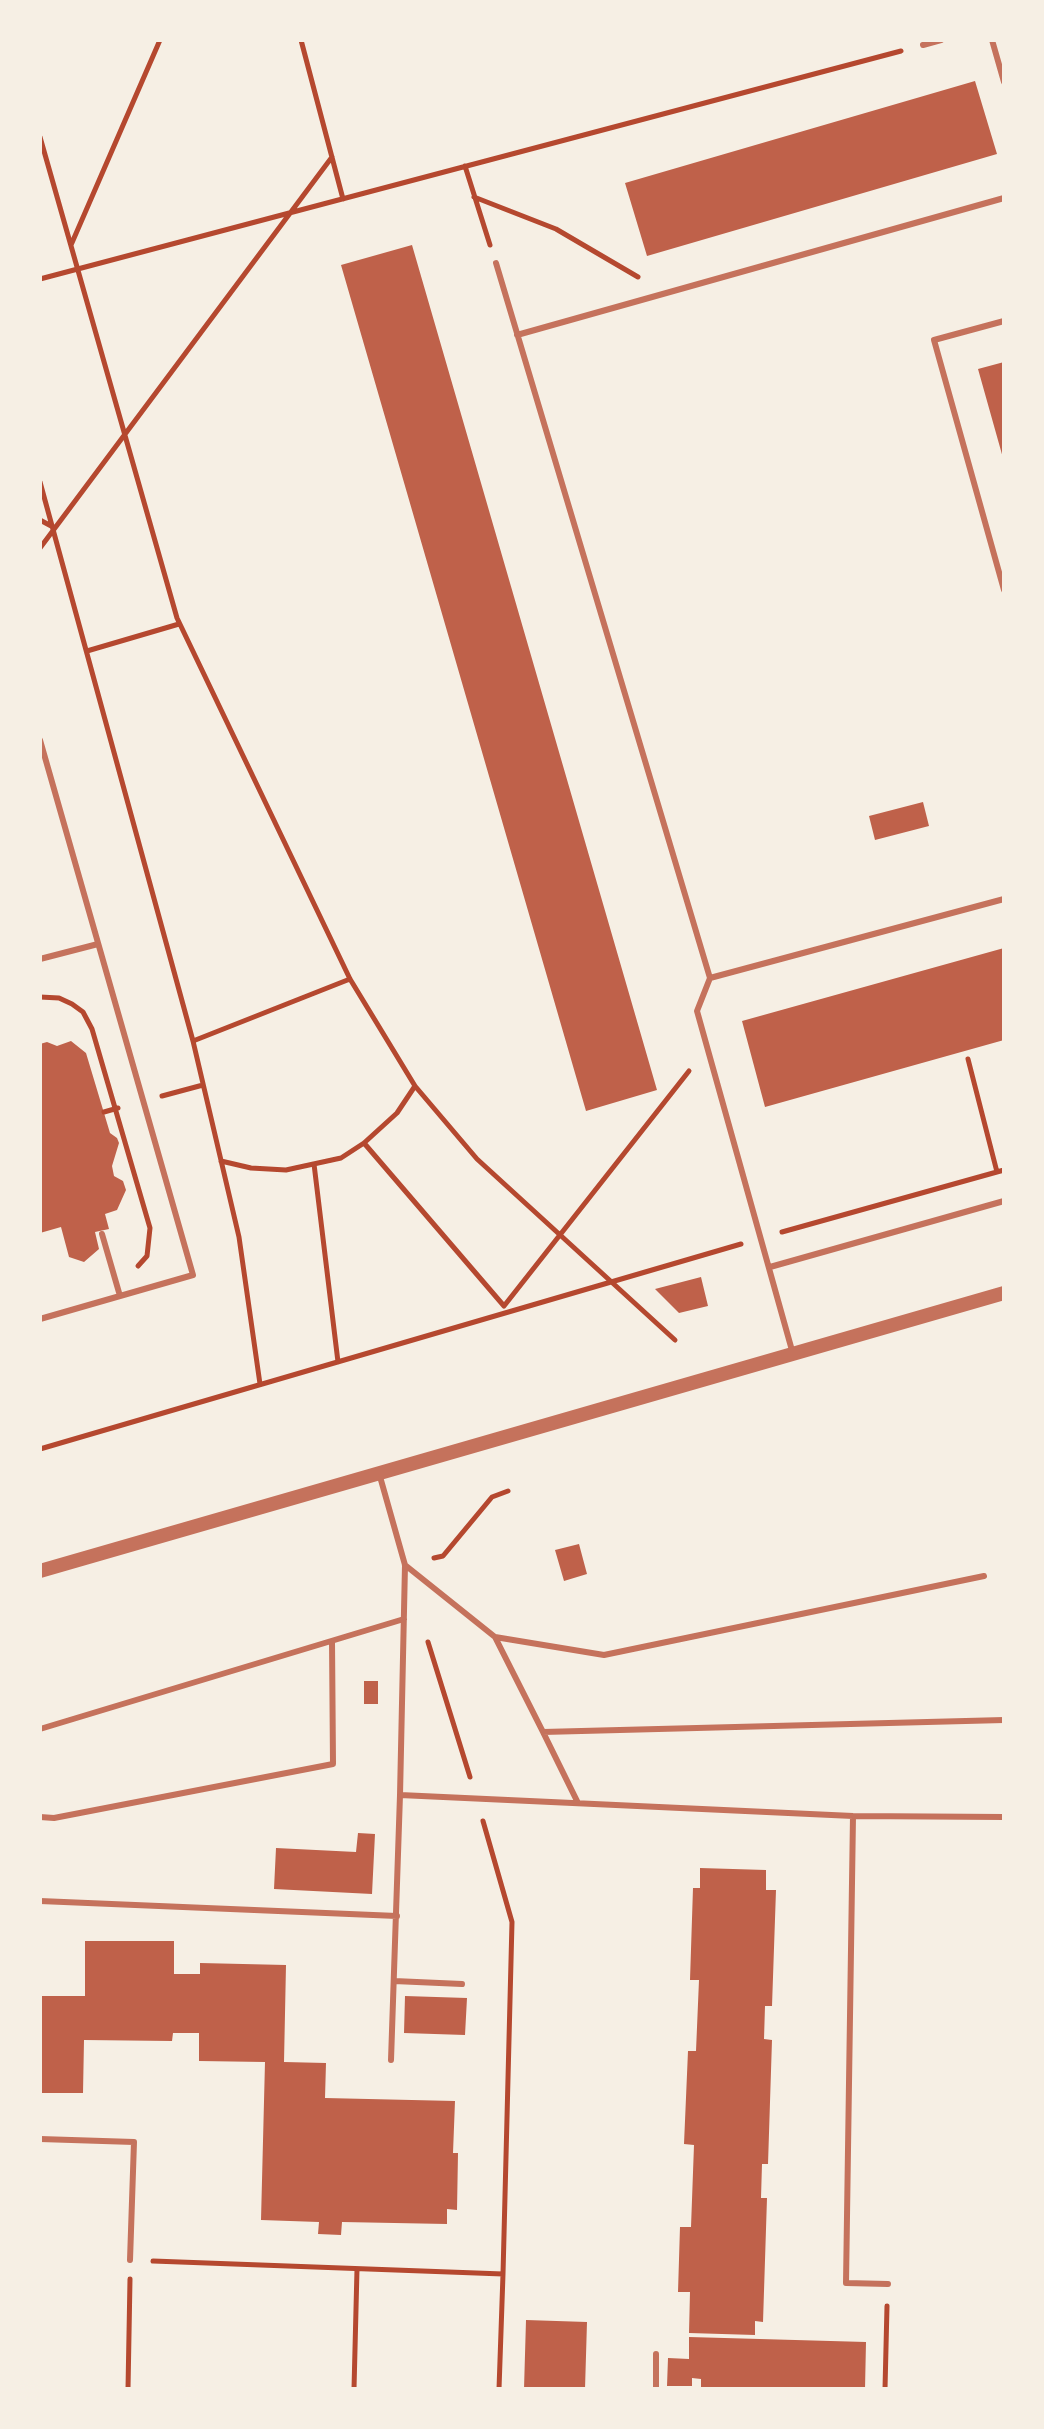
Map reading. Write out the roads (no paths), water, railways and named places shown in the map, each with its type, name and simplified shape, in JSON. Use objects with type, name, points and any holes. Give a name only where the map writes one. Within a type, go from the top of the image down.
[{"type":"street","points":[[40,1571],[1004,1293]]},
{"type":"lane","points":[[923,45],[941,40]]},
{"type":"lane","points":[[992,40],[1004,82]]},
{"type":"lane","points":[[517,335],[1004,198]]},
{"type":"lane","points":[[496,263],[710,978],[697,1011],[793,1354]]},
{"type":"lane","points":[[1004,321],[934,340],[1004,590]]},
{"type":"lane","points":[[40,740],[193,1275],[40,1319]]},
{"type":"lane","points":[[710,978],[1004,899]]},
{"type":"lane","points":[[40,959],[98,944]]},
{"type":"lane","points":[[770,1267],[1004,1201]]},
{"type":"lane","points":[[102,1234],[120,1296]]},
{"type":"lane","points":[[379,1473],[405,1565],[391,2060]]},
{"type":"lane","points":[[405,1565],[495,1637],[578,1803]]},
{"type":"lane","points":[[495,1637],[604,1655],[984,1576]]},
{"type":"lane","points":[[40,1729],[404,1619]]},
{"type":"lane","points":[[40,1817],[54,1818],[333,1764],[332,1641]]},
{"type":"lane","points":[[543,1732],[1004,1720]]},
{"type":"lane","points":[[400,1795],[853,1816],[1004,1817]]},
{"type":"lane","points":[[853,1816],[846,2283],[888,2284]]},
{"type":"lane","points":[[40,1901],[397,1916]]},
{"type":"lane","points":[[394,1981],[462,1984]]},
{"type":"lane","points":[[40,2139],[134,2142],[130,2260]]},
{"type":"lane","points":[[656,2354],[656,2389]]}]
